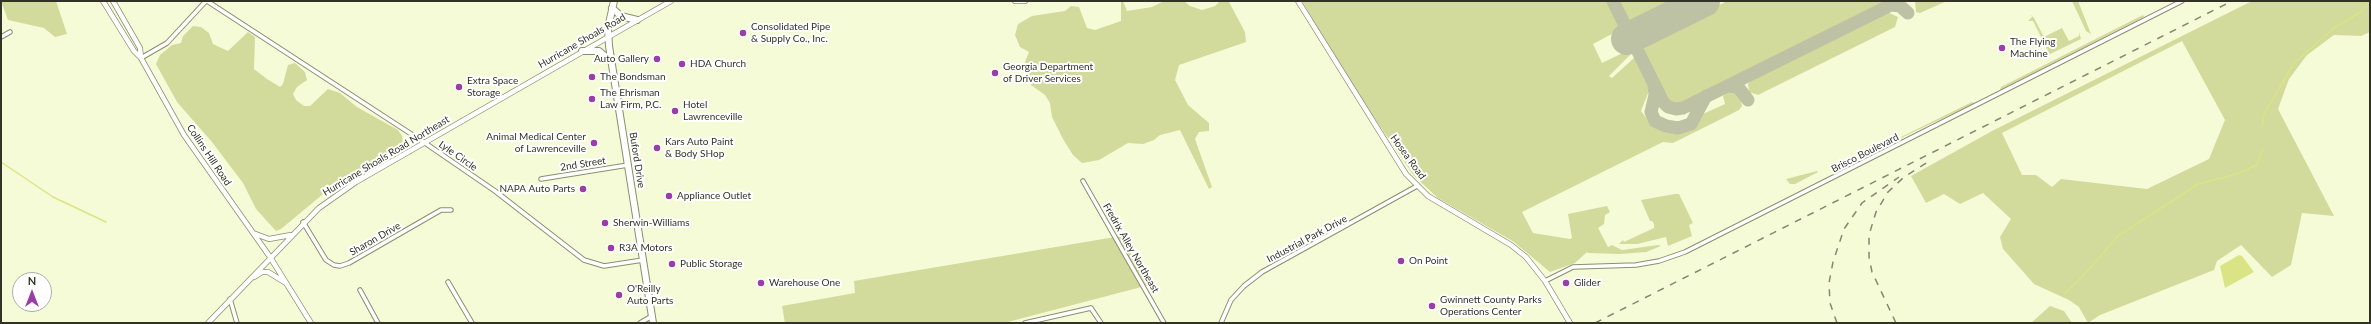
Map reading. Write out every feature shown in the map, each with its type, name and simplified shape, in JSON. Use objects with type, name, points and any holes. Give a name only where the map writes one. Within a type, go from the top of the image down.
[{"type":"highway","name":"Buford Drive","points":[[614,1],[608,36],[653,320]]},
{"type":"highway","points":[[612,8],[621,16],[637,20]]},
{"type":"highway","points":[[582,51],[599,52],[611,60]]},
{"type":"street","name":"Collins Hill Road","points":[[103,1],[134,51],[141,58],[184,136],[270,257],[311,323]]},
{"type":"street","name":"Collins Hill Road","points":[[113,1],[140,48],[141,58]]},
{"type":"street","points":[[141,58],[167,43],[206,1]]},
{"type":"street","name":"Lyle Circle","points":[[206,1],[425,143],[495,191],[584,260],[604,266],[643,260]]},
{"type":"street","name":"Hurricane Shoals Road","points":[[523,86],[671,1]]},
{"type":"street","points":[[1016,1],[1024,1]]},
{"type":"street","name":"Hosea Road","points":[[1298,1],[1391,151],[1417,186],[1441,204],[1511,245],[1526,257],[1545,280],[1570,323]]},
{"type":"street","name":"Brisco Boulevard","points":[[1545,280],[1573,267],[1636,265],[1659,261],[1685,252],[2182,1]]},
{"type":"street","points":[[1,37],[10,32]]},
{"type":"street","name":"Hurricane Shoals Road Northeast","points":[[270,257],[303,222],[319,208],[356,182],[523,86]]},
{"type":"street","name":"2nd Street","points":[[541,180],[628,165]]},
{"type":"street","name":"Fredrix Alley Northeast","points":[[1083,181],[1164,323]]},
{"type":"street","name":"Industrial Park Drive","points":[[1221,323],[1231,300],[1262,272],[1417,186]]},
{"type":"street","name":"Sharon Drive","points":[[303,222],[326,260],[340,266],[349,263],[441,210],[450,210]]},
{"type":"street","points":[[253,233],[269,239],[291,235]]},
{"type":"street","points":[[208,323],[270,257]]},
{"type":"street","points":[[248,279],[262,272],[268,272],[287,284]]},
{"type":"street","points":[[448,282],[472,323]]},
{"type":"street","points":[[360,290],[378,323]]},
{"type":"street","points":[[230,299],[237,323]]},
{"type":"street","points":[[1025,323],[1091,308],[1101,323]]},
{"type":"street","points":[[640,323],[653,320]]},
{"type":"shaded area","points":[[1,1],[56,1],[67,34],[55,37],[44,28],[8,20]]},
{"type":"shaded area","points":[[1121,1],[1123,1],[1127,11],[1152,7],[1164,1],[1184,1],[1190,6],[1202,10],[1215,6],[1220,1],[1229,2],[1245,32],[1246,42],[1179,65],[1175,80],[1188,105],[1209,123],[1209,131],[1199,132],[1195,139],[1212,187],[1209,189],[1180,130],[1160,135],[1154,140],[1143,144],[1128,143],[1099,160],[1082,163],[1073,155],[1063,139],[1052,117],[1050,103],[1045,95],[1031,85],[1025,62],[1029,52],[1020,47],[1015,35],[1018,24],[1032,16],[1065,11],[1071,6],[1079,7],[1087,28],[1095,30],[1121,21]]},
{"type":"shaded area","points":[[1302,1],[1608,1],[1621,29],[1593,44],[1602,63],[1631,49],[1632,53],[1609,76],[1612,78],[1635,57],[1650,88],[1641,111],[1651,124],[1664,131],[1674,132],[1685,131],[1697,126],[1703,114],[1725,104],[1723,96],[1729,89],[1740,93],[1742,106],[1739,110],[1673,143],[1663,142],[1522,212],[1533,233],[1570,239],[1572,238],[1568,214],[1607,206],[1610,212],[1605,215],[1604,224],[1598,228],[1608,247],[1612,245],[1622,250],[1658,245],[1661,246],[1646,252],[1620,254],[1587,252],[1575,263],[1550,272],[1514,242],[1438,198],[1414,176],[1354,88]]},
{"type":"shaded area","points":[[1617,1],[1679,1],[1639,21],[1631,21],[1625,16]]},
{"type":"shaded area","points":[[1727,1],[1888,1],[1680,104],[1669,103],[1643,54],[1644,44]]},
{"type":"shaded area","points":[[1915,1],[1947,1],[1920,13],[1916,12]]},
{"type":"shaded area","points":[[2072,1],[2078,1],[2091,34],[2086,31]]},
{"type":"shaded area","points":[[2252,1],[2370,1],[2370,32],[2361,36],[2334,35],[2307,55],[2289,79],[2278,109],[2334,216],[2302,213],[2291,265],[2272,277],[2241,245],[2217,261],[2214,270],[2100,315],[2088,323],[2079,307],[2069,300],[2034,284],[2003,249],[2000,237],[2011,219],[1983,193],[1960,204],[1944,194],[1926,203],[1911,176],[1992,131]],"holes":[[[2182,41],[2225,120],[2209,159],[2147,189],[2061,179],[2052,187],[2036,175],[2022,175],[2002,133]]]},
{"type":"shaded area","points":[[1887,12],[1898,17],[1895,27],[1758,95],[1749,92],[1748,84],[1752,79]]},
{"type":"shaded area","points":[[2030,14],[2034,18],[2044,37],[2062,28],[2069,41],[2079,36],[2079,32],[2081,39],[2046,56],[2045,54],[2048,51],[2033,21],[2028,21],[2032,17]]},
{"type":"shaded area","points":[[2143,15],[2144,17],[2000,90],[2001,87]]},
{"type":"shaded area","points":[[193,26],[201,27],[209,33],[213,44],[228,51],[248,32],[255,37],[254,69],[267,79],[280,87],[283,84],[288,65],[295,63],[305,72],[307,80],[297,87],[293,94],[296,100],[304,106],[310,106],[328,89],[340,93],[357,107],[398,130],[402,136],[403,144],[395,151],[328,190],[281,229],[276,231],[256,209],[243,183],[212,142],[177,102],[156,64],[160,55],[172,45],[181,43],[183,36]]},
{"type":"shaded area","points":[[1972,102],[1975,103],[1901,138],[1901,137]]},
{"type":"shaded area","points":[[1818,172],[1795,184],[1790,184],[1786,179]]},
{"type":"shaded area","points":[[1679,194],[1693,223],[1689,225],[1692,236],[1668,246],[1666,237],[1637,244],[1619,244],[1623,240],[1624,242],[1654,228],[1654,224],[1650,221],[1641,200]]},
{"type":"shaded area","points":[[1121,236],[1149,285],[1004,323],[785,323],[782,306],[855,293],[854,281]]},
{"type":"shaded area","points":[[2239,255],[2242,256],[2254,272],[2225,288],[2220,266]]},
{"type":"shaded area","points":[[2050,306],[2064,311],[2072,323],[2031,323]]},
{"type":"waterway","points":[[2262,126],[2264,114],[2294,63],[2334,28],[2359,13],[2370,2]]},
{"type":"waterway","points":[[2064,294],[2083,276],[2118,236],[2198,184],[2237,174],[2257,165],[2263,148]]},
{"type":"waterway","points":[[1,162],[53,197],[106,222]]},
{"type":"taxiway","points":[[1613,1],[1663,102],[1668,107],[1676,109],[1683,108],[1899,1]]},
{"type":"taxiway","points":[[1891,5],[1900,6],[1908,13]]},
{"type":"taxiway","points":[[1654,85],[1655,95],[1651,112],[1655,121],[1666,126],[1678,128],[1691,124],[1706,96]]},
{"type":"taxiway","points":[[1727,86],[1738,87],[1748,100]]},
{"type":"runway","points":[[1627,39],[1704,1]]},
{"type":"railway","points":[[1595,323],[2232,1]]},
{"type":"railway","points":[[1896,323],[1872,272],[1869,257],[1869,235],[1876,212],[1888,192],[1904,177],[1928,162]]},
{"type":"railway","points":[[1837,323],[1830,303],[1829,283],[1833,262],[1844,229],[1862,203],[1899,177]]},
{"type":"place","name":"Consolidated Pipe & Supply Co., Inc.","points":[[743,33]]},
{"type":"place","name":"The Flying Machine","points":[[2002,48]]},
{"type":"place","name":"Auto Gallery","points":[[657,59]]},
{"type":"place","name":"HDA Church","points":[[682,64]]},
{"type":"place","name":"Georgia Department of Driver Services","points":[[995,73]]},
{"type":"place","name":"The Bondsman","points":[[592,77]]},
{"type":"place","name":"Extra Space Storage","points":[[459,87]]},
{"type":"place","name":"The Ehrisman Law Firm, P.C.","points":[[592,99]]},
{"type":"place","name":"Hotel Lawrenceville","points":[[675,111]]},
{"type":"place","name":"Animal Medical Center of Lawrenceville","points":[[594,143]]},
{"type":"place","name":"Kars Auto Paint & Body SHop","points":[[657,148]]},
{"type":"place","name":"NAPA Auto Parts","points":[[583,189]]},
{"type":"place","name":"Appliance Outlet","points":[[669,196]]},
{"type":"place","name":"Sherwin-Williams","points":[[605,223]]},
{"type":"place","name":"R3A Motors","points":[[611,248]]},
{"type":"place","name":"On Point","points":[[1401,261]]},
{"type":"place","name":"Public Storage","points":[[672,264]]},
{"type":"place","name":"Warehouse One","points":[[761,283]]},
{"type":"place","name":"Glider","points":[[1566,283]]},
{"type":"place","name":"O'Reilly Auto Parts","points":[[619,295]]},
{"type":"place","name":"Gwinnett County Parks Operations Center","points":[[1432,306]]}]
